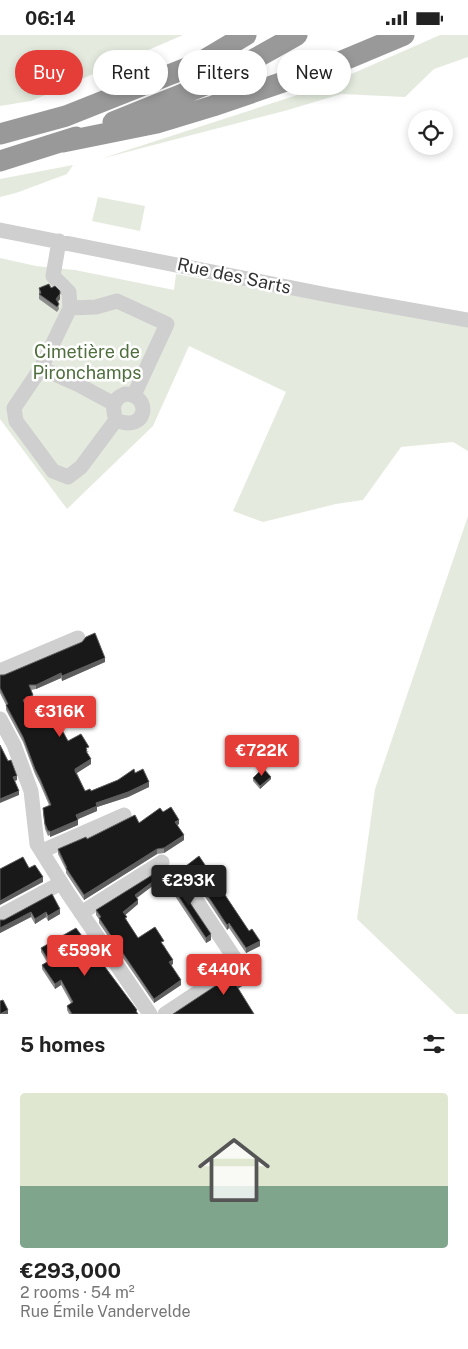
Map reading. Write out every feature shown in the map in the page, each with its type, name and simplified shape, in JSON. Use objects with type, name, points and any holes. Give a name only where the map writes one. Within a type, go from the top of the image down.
[{"type":"highway","points":[[0,134],[66,116],[199,63],[246,35]]},
{"type":"highway","points":[[0,161],[63,142],[215,81],[298,35]]},
{"type":"highway","points":[[63,142],[157,123],[213,106],[330,66],[404,35]]},
{"type":"street","name":"Rue des Sarts","points":[[0,230],[328,295],[468,320]]},
{"type":"street","points":[[59,241],[53,275],[69,292],[70,308],[41,368],[14,408],[16,421],[53,471],[68,477],[81,467],[116,421]]},
{"type":"street","points":[[70,308],[96,307],[117,301],[166,324],[134,395]]},
{"type":"street","points":[[41,368],[79,385],[114,404]]},
{"type":"street","points":[[129,394],[138,398],[143,407],[141,417],[133,423],[116,421],[113,409],[116,399],[129,394]]},
{"type":"street","points":[[0,671],[78,638]]},
{"type":"street","points":[[0,719],[14,745],[32,791],[37,844],[61,883],[150,1014]]},
{"type":"street","points":[[42,851],[124,815]]},
{"type":"street","points":[[81,913],[162,862]]},
{"type":"street","points":[[165,1014],[239,965],[182,879]]},
{"type":"street","points":[[0,916],[61,883]]},
{"type":"green space","points":[[0,35],[183,35],[148,50],[93,50],[93,74],[83,78],[83,50],[15,50],[15,95],[45,95],[31,101],[0,106]]},
{"type":"green space","points":[[440,35],[468,35],[468,57],[434,69],[405,97],[351,94],[351,74]]},
{"type":"green space","points":[[297,95],[338,95],[288,110],[100,159]]},
{"type":"green space","points":[[73,165],[67,174],[0,197],[0,179]]},
{"type":"green space","points":[[98,197],[145,206],[140,231],[92,221]]},
{"type":"green space","name":"Cimetière de Pironchamps","points":[[0,258],[36,266],[75,270],[174,290],[176,274],[463,326],[468,325],[468,451],[453,442],[401,447],[363,500],[336,504],[263,522],[233,511],[286,392],[189,346],[153,426],[67,509],[0,419]]},
{"type":"green space","points":[[468,516],[468,1014],[456,1014],[357,919],[375,789]]},
{"type":"building","points":[[49,284],[51,288],[55,286],[60,291],[56,299],[59,304],[57,307],[39,294],[41,293],[39,288]]},
{"type":"building","points":[[95,633],[105,658],[62,676],[61,673],[36,685],[29,685],[33,695],[23,700],[34,723],[51,714],[58,729],[61,728],[68,741],[81,734],[89,747],[86,748],[86,751],[91,759],[75,769],[75,771],[85,791],[90,789],[91,791],[118,780],[134,769],[135,773],[143,769],[149,782],[128,792],[96,803],[97,806],[76,815],[78,820],[50,832],[45,824],[43,808],[51,805],[23,737],[6,705],[8,704],[0,688],[0,675],[82,642],[86,637]]},
{"type":"building","points":[[0,745],[8,761],[11,760],[17,776],[13,777],[19,791],[0,799]]},
{"type":"building","points":[[263,768],[271,777],[260,786],[253,778]]},
{"type":"building","points":[[171,807],[179,820],[175,822],[184,835],[164,848],[157,849],[84,895],[66,868],[58,849],[86,837],[87,839],[135,815],[139,823],[160,808],[163,812]]},
{"type":"building","points":[[199,856],[249,931],[252,929],[260,941],[246,948],[229,923],[227,925],[190,869],[186,866]]},
{"type":"building","points":[[23,857],[29,868],[35,865],[43,877],[0,901],[0,869]]},
{"type":"building","points":[[165,867],[167,871],[135,895],[138,900],[123,912],[138,938],[155,927],[164,941],[161,942],[173,960],[169,962],[181,980],[154,999],[99,918],[101,917],[96,910]]},
{"type":"building","points":[[173,874],[174,879],[211,934],[206,938],[167,879]]},
{"type":"building","points":[[52,894],[60,909],[48,916],[46,912],[35,919],[31,912],[0,928],[0,920],[4,920]]},
{"type":"building","points":[[76,928],[137,1010],[138,1014],[72,1014],[67,1006],[73,1002],[61,980],[55,984],[42,965],[49,961],[41,948]]},
{"type":"building","points":[[254,958],[261,969],[236,985],[254,1014],[173,1014],[244,967]]},
{"type":"building","points":[[3,1000],[8,1010],[0,1014],[0,1001]]}]
